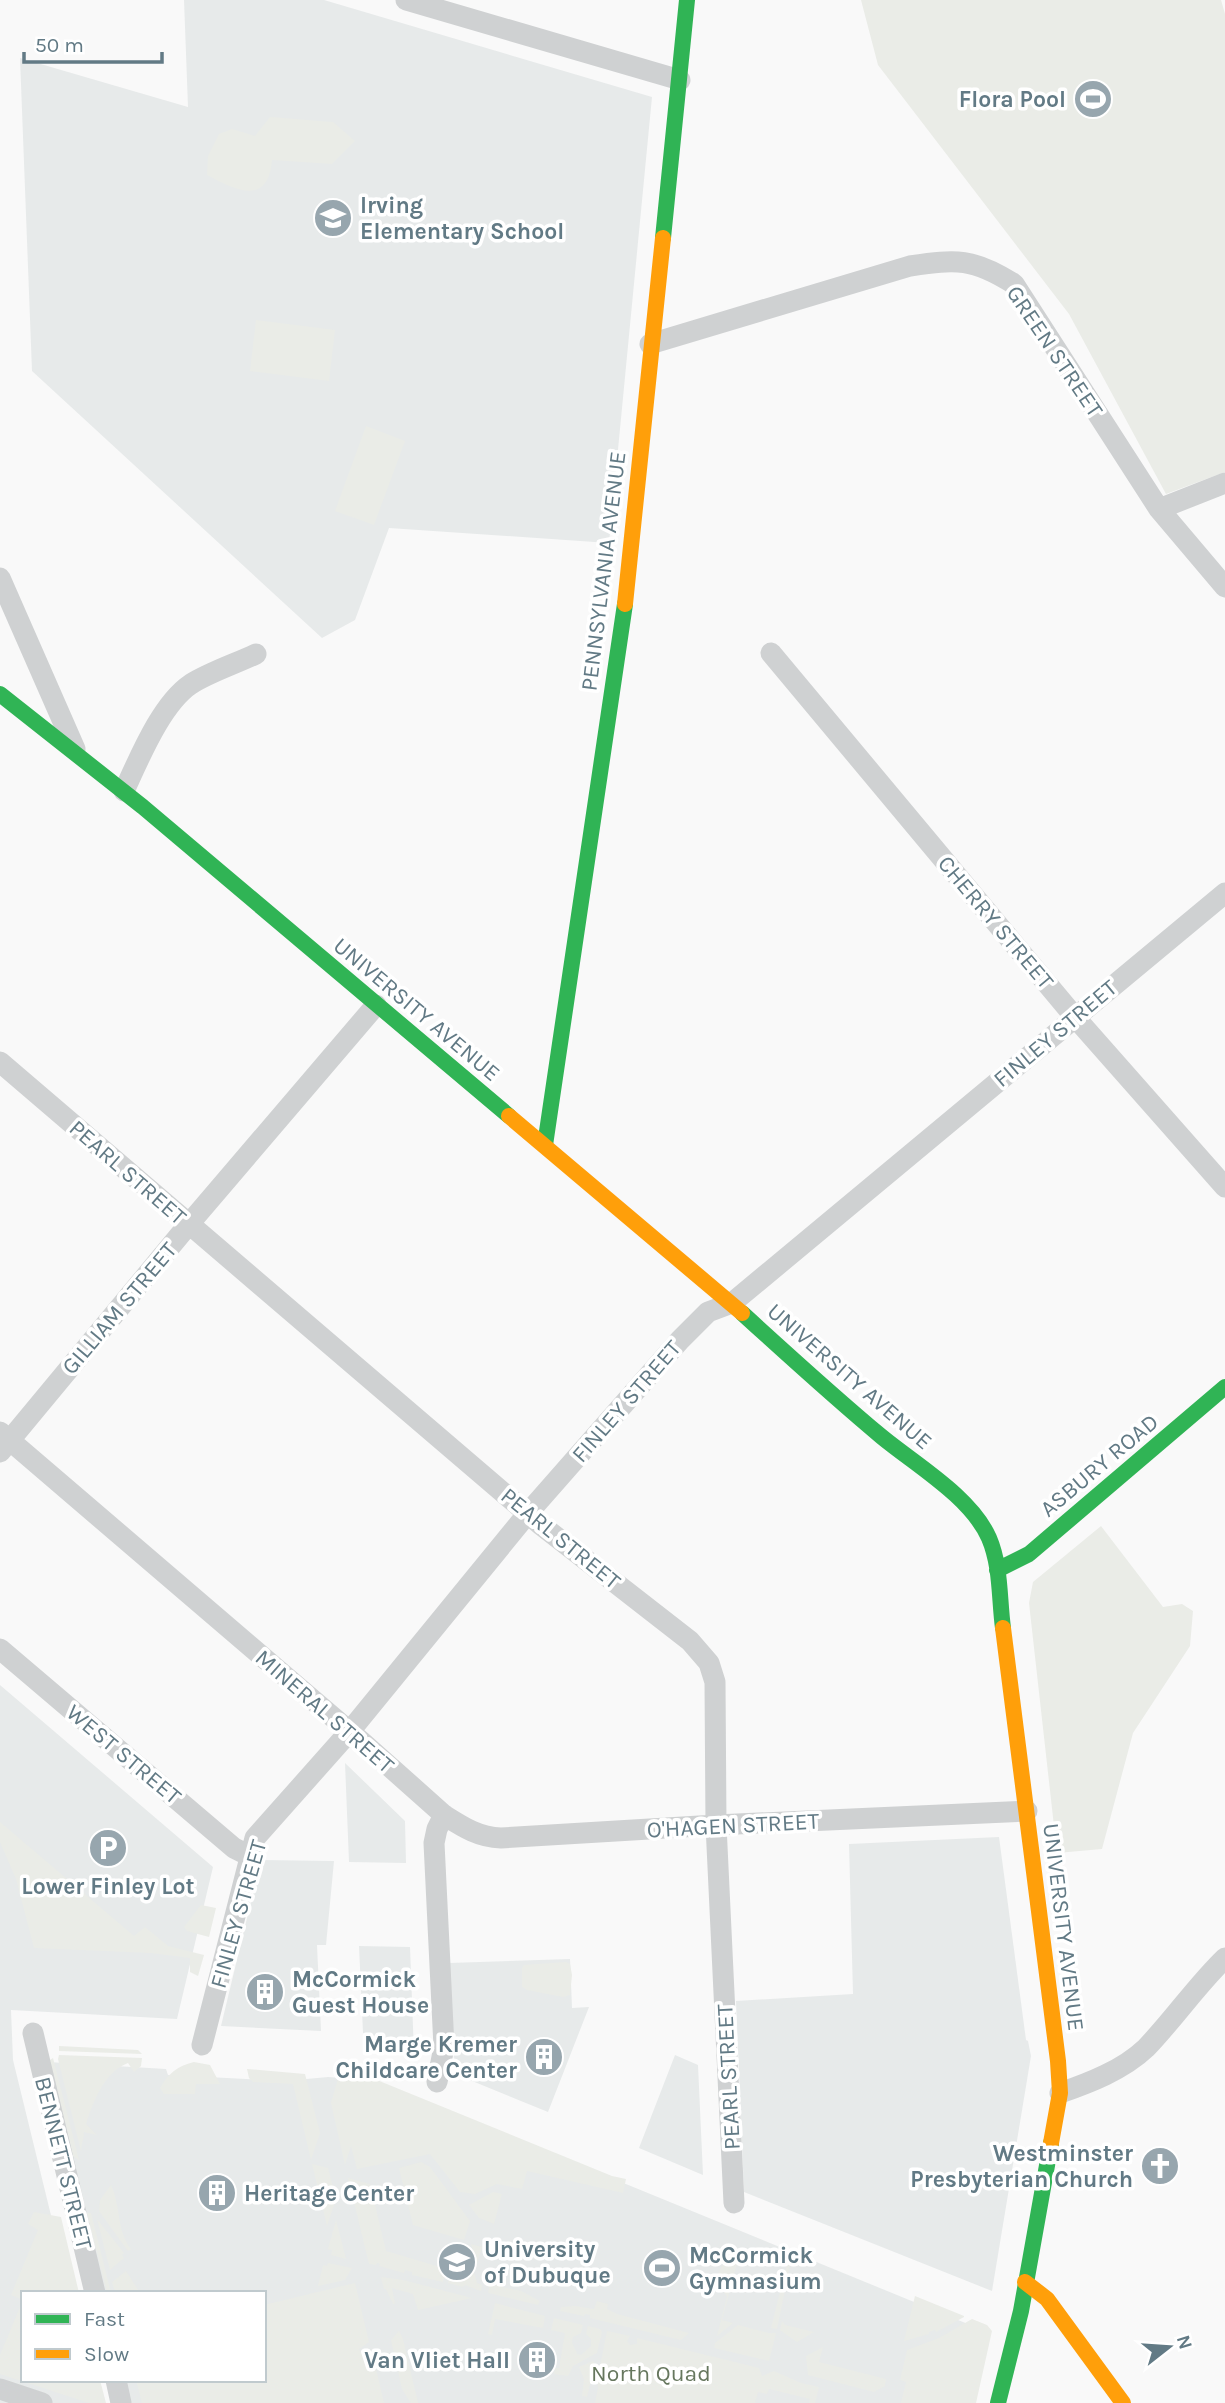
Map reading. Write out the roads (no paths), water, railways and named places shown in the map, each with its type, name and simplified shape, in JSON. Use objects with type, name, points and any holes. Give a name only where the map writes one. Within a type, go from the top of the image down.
[{"type":"main road","name":"PENNSYLVANIA AVENUE","points":[[545,1145],[627,590],[687,0]]},
{"type":"main road","name":"UNIVERSITY AVENUE","points":[[0,694],[75,749],[376,1006],[732,1303],[881,1436],[966,1506],[982,1525],[991,1543],[998,1570],[999,1600],[1060,2093],[1020,2316],[998,2403]]},
{"type":"main road","name":"ASBURY ROAD","points":[[998,1570],[1029,1553],[1225,1387]]},
{"type":"main road","points":[[1025,2282],[1048,2299],[1123,2403]]},
{"type":"street","points":[[406,0],[680,80]]},
{"type":"street","name":"GREEN STREET","points":[[650,344],[910,266],[944,261],[971,262],[991,270],[1014,284],[1160,509],[1225,587]]},
{"type":"street","points":[[1160,509],[1225,483]]},
{"type":"street","points":[[0,578],[75,749]]},
{"type":"street","name":"CHERRY STREET","points":[[771,653],[1074,1016],[1225,1187]]},
{"type":"street","points":[[124,791],[154,729],[178,697],[190,685],[256,654]]},
{"type":"street","name":"FINLEY STREET","points":[[201,2045],[255,1838],[349,1731],[528,1513],[680,1340],[708,1312],[732,1303],[1225,893]]},
{"type":"street","name":"GILLIAM STREET","points":[[3,1442],[376,1006]]},
{"type":"street","name":"PEARL STREET","points":[[0,1062],[528,1513],[690,1641],[709,1663],[715,1682],[716,1825],[734,2203]]},
{"type":"street","name":"MINERAL STREET","points":[[3,1442],[349,1731],[444,1815]]},
{"type":"street","name":"WEST STREET","points":[[0,1649],[234,1848],[250,1856]]},
{"type":"street","name":"O'HAGEN STREET","points":[[444,1815],[467,1830],[487,1837],[501,1838],[1027,1811]]},
{"type":"street","points":[[437,2082],[444,2047],[434,1843],[444,1815]]},
{"type":"street","points":[[1060,2093],[1102,2076],[1144,2049],[1225,1958]]},
{"type":"street","name":"BENNETT STREET","points":[[33,2033],[95,2291]]},
{"type":"street","points":[[116,2382],[121,2403]]},
{"type":"street","points":[[0,2389],[42,2403]]},
{"type":"place","name":"Flora Pool","points":[[1093,99]]},
{"type":"place","name":"Irving Elementary School","points":[[333,218]]},
{"type":"place","name":"Lower Finley Lot","points":[[108,1848]]},
{"type":"place","name":"McCormick Guest House","points":[[265,1992]]},
{"type":"place","name":"Marge Kremer Childcare Center","points":[[544,2057]]},
{"type":"place","name":"Westminster Presbyterian Church","points":[[1160,2166]]},
{"type":"place","name":"Heritage Center","points":[[217,2193]]},
{"type":"place","name":"University of Dubuque","points":[[457,2262]]},
{"type":"place","name":"McCormick Gymnasium","points":[[662,2268]]},
{"type":"place","name":"Van Vliet Hall","points":[[537,2360]]},
{"type":"park label","name":"North Quad","points":[[651,2373]]}]
